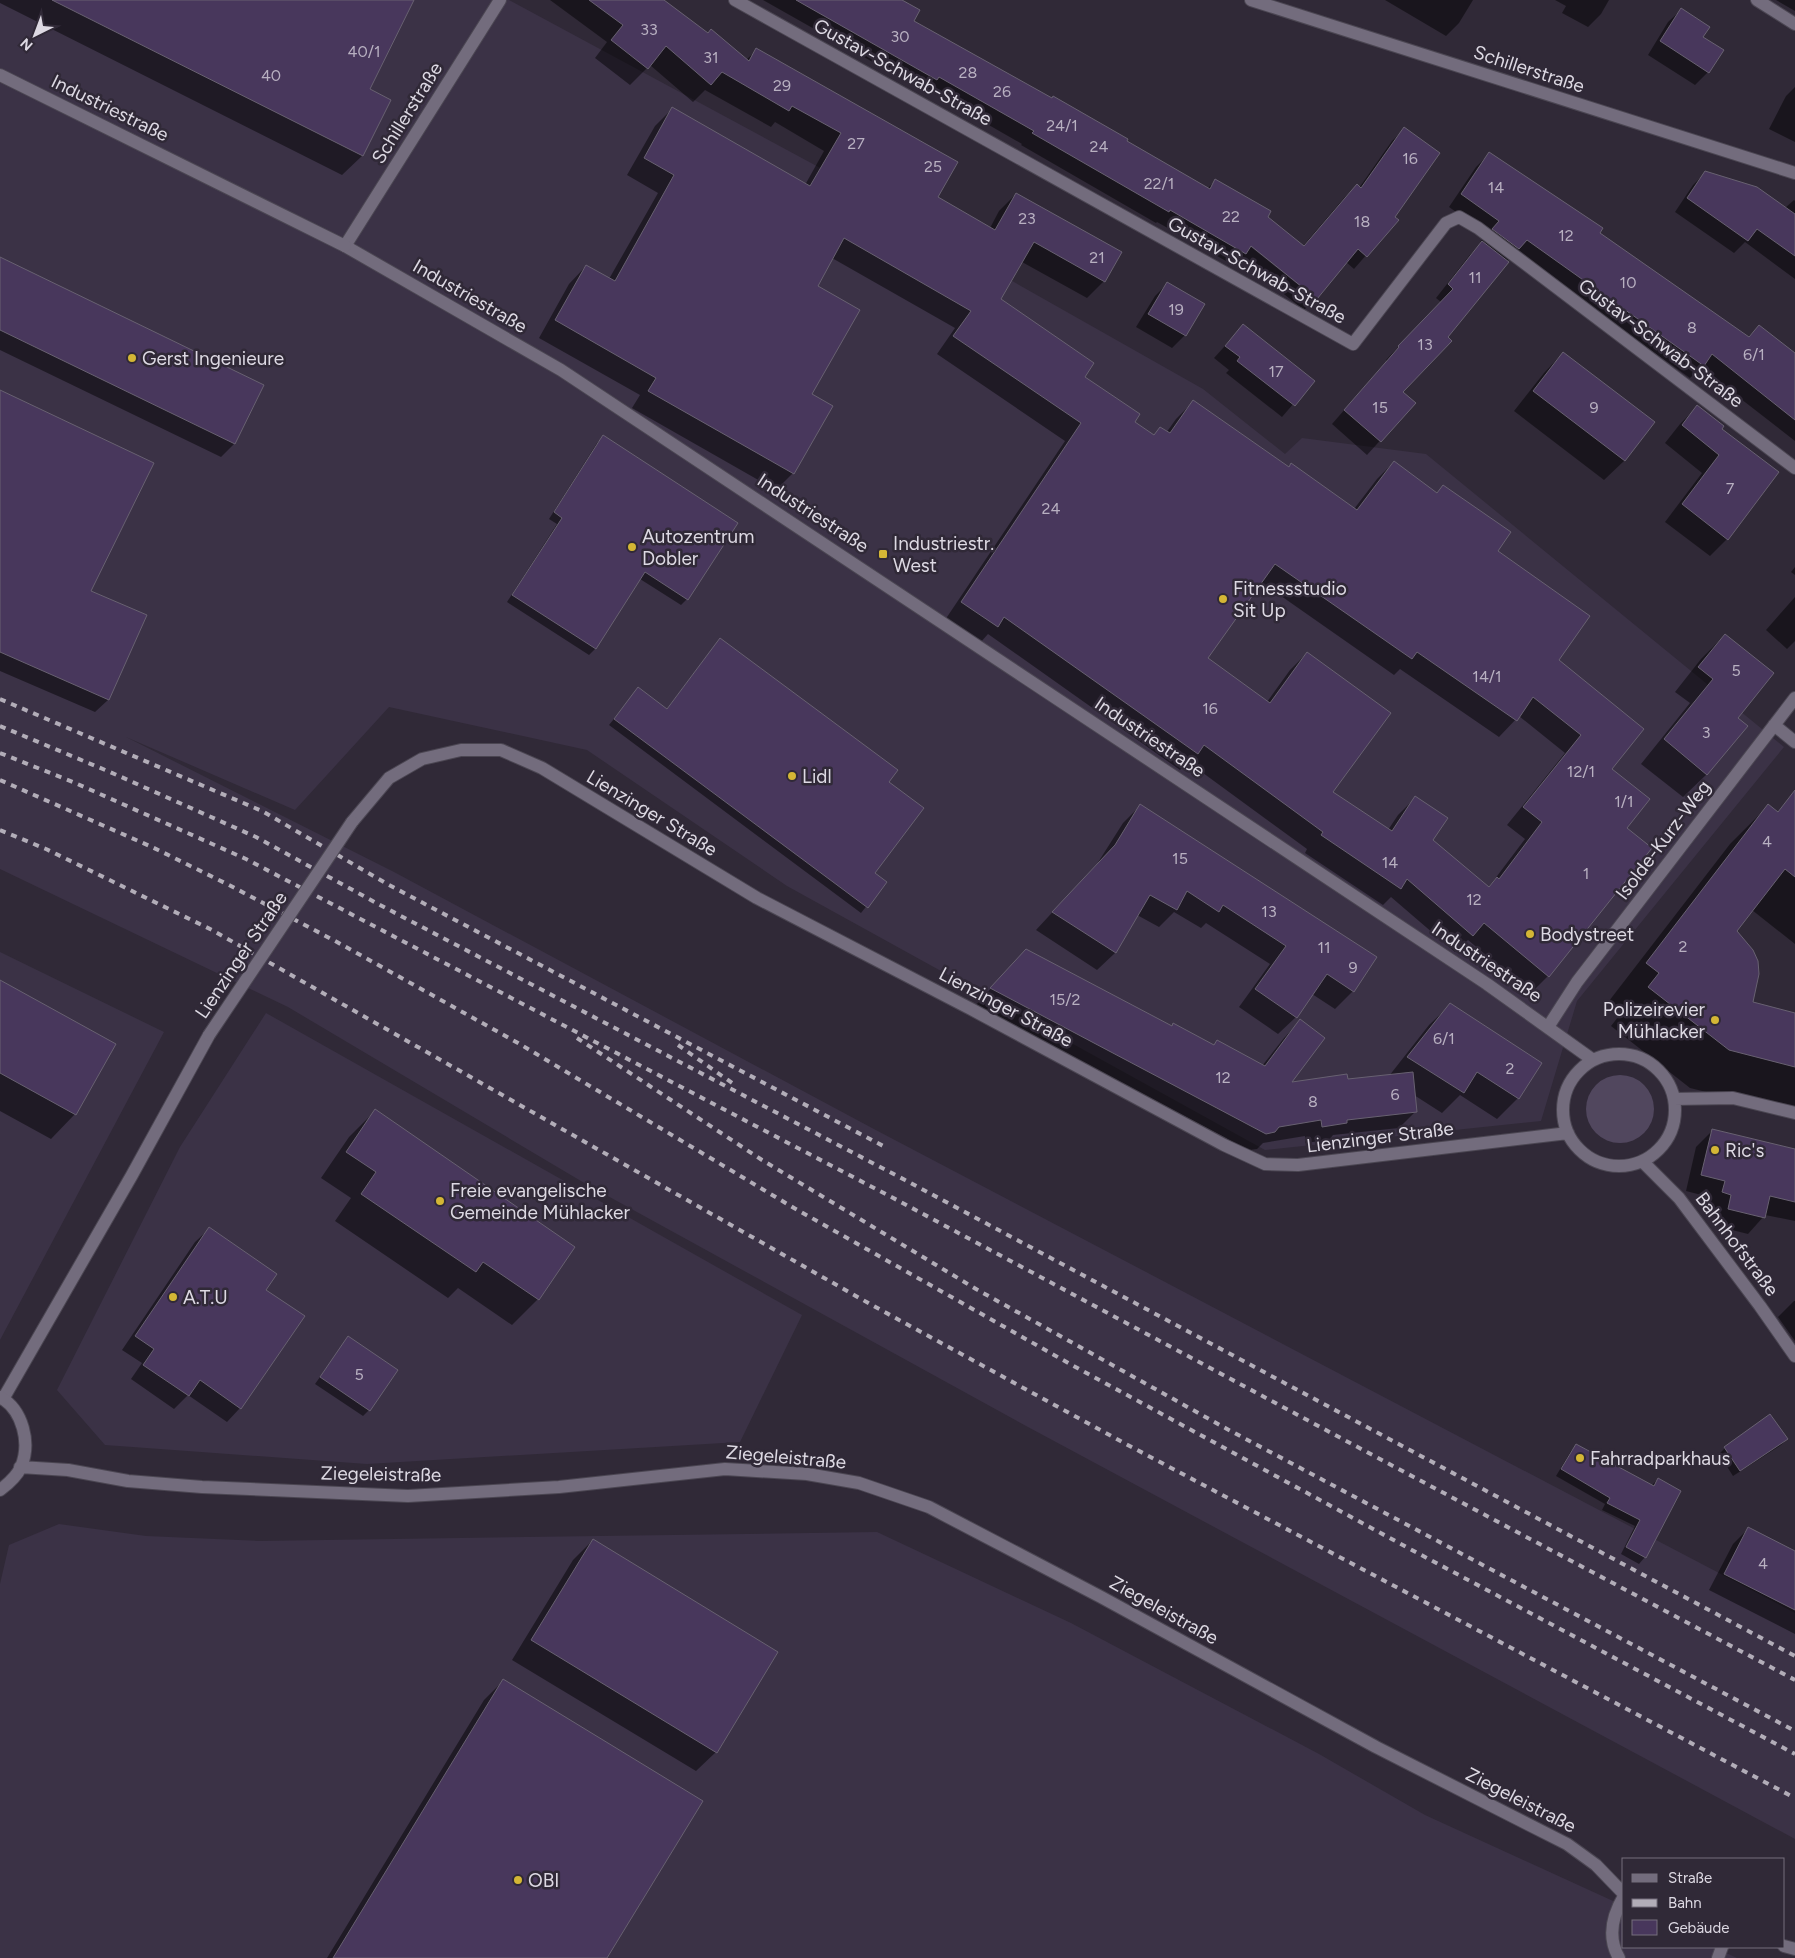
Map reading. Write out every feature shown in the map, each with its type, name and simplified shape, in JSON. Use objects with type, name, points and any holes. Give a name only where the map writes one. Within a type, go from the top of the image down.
[{"type":"street","name":"Schillerstraße","points":[[345,246],[500,0]]},
{"type":"street","name":"Gustav-Schwab-Straße","points":[[735,0],[1353,344],[1446,223],[1459,217],[1478,228],[1795,468]]},
{"type":"street","name":"Schillerstraße","points":[[1251,0],[1795,173]]},
{"type":"street","points":[[1757,0],[1795,24]]},
{"type":"street","name":"Industriestraße","points":[[0,75],[345,246],[561,370],[1487,984],[1593,1060]]},
{"type":"street","name":"Isolde-Kurz-Weg","points":[[1548,1027],[1577,982],[1795,698]]},
{"type":"street","points":[[1774,726],[1795,742]]},
{"type":"street","name":"Lienzinger Straße","points":[[0,1490],[10,1482],[20,1467],[25,1449],[24,1430],[16,1412],[2,1398],[127,1183],[210,1035],[352,822],[389,778],[422,759],[461,750],[501,750],[542,768],[757,898],[971,1009],[1224,1145],[1266,1164],[1298,1165],[1350,1160],[1568,1133]]},
{"type":"street","points":[[1627,1054],[1644,1060],[1658,1070],[1669,1083],[1674,1100],[1675,1114],[1672,1129],[1665,1142],[1655,1154],[1642,1161],[1625,1166],[1607,1165],[1591,1158],[1578,1147],[1568,1133],[1564,1116],[1564,1099],[1570,1084],[1580,1070],[1593,1060],[1610,1055],[1627,1054]]},
{"type":"street","points":[[1674,1100],[1733,1098],[1795,1113]]},
{"type":"street","name":"Bahnhofstraße","points":[[1642,1161],[1679,1198],[1795,1356]]},
{"type":"street","name":"Ziegeleistraße","points":[[20,1467],[68,1470],[128,1482],[408,1496],[559,1487],[725,1468],[807,1474],[859,1483],[929,1507],[1109,1601],[1376,1747],[1567,1844],[1596,1865],[1622,1893]]},
{"type":"street","name":"Ziegeleistraße","points":[[1619,1958],[1615,1951],[1611,1931],[1615,1912],[1622,1899]]},
{"type":"shaded area","points":[[0,0],[509,0],[837,177],[991,269],[1203,389],[1285,454],[1302,438],[1426,454],[1784,747],[1577,1001],[1541,1121],[1265,1150],[787,886],[587,750],[389,707],[295,810],[126,737],[394,872],[872,1128],[1795,1613],[1795,1839],[1028,1427],[586,1184],[288,1007],[0,869]]},
{"type":"shaded area","points":[[0,952],[164,1032],[0,1340]]},
{"type":"shaded area","points":[[266,1013],[802,1315],[740,1442],[367,1464],[105,1445],[57,1390],[180,1147]]},
{"type":"shaded area","points":[[1627,1075],[1639,1081],[1648,1090],[1654,1102],[1652,1122],[1644,1133],[1627,1143],[1613,1143],[1596,1133],[1588,1122],[1586,1102],[1596,1085],[1607,1077]]},
{"type":"shaded area","points":[[59,1524],[146,1536],[259,1541],[877,1532],[1071,1623],[1319,1754],[1425,1815],[1622,1905],[1622,1948],[1715,1948],[1737,1958],[0,1958],[0,1584],[9,1545]]},
{"type":"building","points":[[52,0],[414,0],[370,89],[391,100],[363,156]]},
{"type":"building","points":[[589,0],[664,0],[708,33],[711,29],[749,61],[756,48],[958,162],[938,197],[995,230],[1016,193],[1122,252],[1105,282],[1034,242],[1001,299],[1094,363],[1085,377],[1140,414],[1135,422],[1154,435],[1160,427],[1170,433],[1193,400],[1289,467],[1291,463],[1357,510],[1394,461],[1437,493],[1443,485],[1511,532],[1498,551],[1590,616],[1559,660],[1644,729],[1612,769],[1650,799],[1627,828],[1652,848],[1549,977],[1484,923],[1473,936],[1407,879],[1401,889],[1321,835],[1323,832],[1204,745],[1198,754],[1004,617],[998,627],[961,602],[1081,423],[953,336],[971,311],[844,238],[818,286],[860,310],[812,394],[833,406],[794,474],[648,391],[656,378],[555,320],[586,265],[615,281],[674,175],[644,158],[672,107],[810,186],[841,133],[792,106],[789,111],[722,72],[711,85],[666,46],[648,69],[611,40],[623,25]],"holes":[[[1275,564],[1412,659],[1417,652],[1517,721],[1533,697],[1581,735],[1523,807],[1542,822],[1499,879],[1497,877],[1489,887],[1433,840],[1448,818],[1415,796],[1392,831],[1333,792],[1391,713],[1307,652],[1270,703],[1208,658]]]},
{"type":"building","points":[[796,0],[902,0],[920,10],[914,21],[1052,98],[1053,96],[1210,189],[1215,179],[1271,211],[1268,217],[1304,246],[1357,184],[1361,188],[1404,127],[1440,153],[1395,217],[1399,220],[1367,257],[1358,249],[1317,299],[1251,246],[1246,254],[1170,210],[1169,212],[1032,133],[1034,131],[939,77],[937,80]]},
{"type":"building","points":[[1681,8],[1710,27],[1703,37],[1724,50],[1709,73],[1660,41]]},
{"type":"building","points":[[1489,152],[1603,228],[1600,233],[1749,337],[1759,325],[1795,353],[1795,420],[1712,354],[1704,366],[1527,240],[1519,249],[1492,229],[1499,221],[1461,194]]},
{"type":"building","points":[[1705,171],[1757,187],[1795,214],[1795,256],[1757,229],[1748,241],[1687,198]]},
{"type":"building","points":[[1482,241],[1509,262],[1448,337],[1452,341],[1403,392],[1416,403],[1381,442],[1344,410],[1398,346],[1453,289],[1448,284]]},
{"type":"building","name":"Gerst Ingenieure","points":[[0,257],[264,385],[235,444],[0,330]]},
{"type":"building","points":[[1167,282],[1205,304],[1186,336],[1148,314]]},
{"type":"building","points":[[1243,324],[1315,381],[1295,406],[1237,361],[1240,357],[1225,346]]},
{"type":"building","points":[[1563,352],[1655,422],[1625,461],[1533,391]]},
{"type":"building","points":[[0,390],[154,463],[91,591],[147,615],[109,700],[0,652]]},
{"type":"building","points":[[1697,405],[1724,426],[1722,429],[1779,472],[1728,540],[1682,504],[1719,455],[1682,425]]},
{"type":"building","name":"Autozentrum Dobler","points":[[603,435],[738,523],[688,600],[645,572],[596,649],[512,595],[562,518],[554,512]]},
{"type":"building","points":[[1725,634],[1774,673],[1738,718],[1748,726],[1707,775],[1664,739],[1713,679],[1698,667]]},
{"type":"building","name":"Lidl","points":[[720,638],[898,770],[889,782],[924,808],[875,873],[887,882],[868,908],[614,719],[638,687],[667,709]]},
{"type":"building","points":[[1795,790],[1795,877],[1785,869],[1737,931],[1753,950],[1758,961],[1759,974],[1753,1002],[1795,1013],[1795,1067],[1729,1050],[1648,987],[1659,973],[1646,963],[1768,804],[1778,812]]},
{"type":"building","points":[[1140,804],[1377,957],[1354,992],[1327,974],[1297,1018],[1255,989],[1286,946],[1223,905],[1219,912],[1187,891],[1177,910],[1150,895],[1116,953],[1052,912],[1115,845]]},
{"type":"building","points":[[1026,949],[1172,1026],[1173,1023],[1214,1045],[1217,1040],[1265,1066],[1300,1019],[1325,1038],[1292,1082],[1347,1074],[1348,1079],[1413,1072],[1417,1112],[1347,1120],[1347,1123],[1322,1127],[1321,1120],[1279,1127],[1275,1132],[1266,1134],[990,988]]},
{"type":"building","points":[[0,980],[116,1044],[76,1115],[0,1073]]},
{"type":"building","points":[[1450,1003],[1542,1063],[1519,1099],[1477,1072],[1464,1093],[1407,1057]]},
{"type":"building","name":"Freie evangelische Gemeinde Mühlacker","points":[[375,1109],[575,1247],[539,1300],[483,1262],[476,1272],[361,1194],[376,1172],[346,1152]]},
{"type":"building","points":[[1712,1129],[1795,1149],[1795,1202],[1770,1196],[1765,1218],[1728,1209],[1731,1195],[1722,1192],[1725,1181],[1701,1175]]},
{"type":"building","points":[[209,1227],[277,1274],[266,1290],[305,1316],[241,1409],[200,1380],[189,1396],[143,1365],[154,1349],[135,1336]]},
{"type":"building","points":[[348,1336],[398,1370],[370,1411],[320,1377]]},
{"type":"building","points":[[1770,1414],[1788,1439],[1740,1471],[1724,1447]]},
{"type":"building","points":[[1576,1444],[1654,1486],[1658,1478],[1681,1491],[1646,1558],[1626,1547],[1640,1520],[1607,1503],[1610,1498],[1561,1469]]},
{"type":"building","points":[[1748,1527],[1795,1551],[1795,1610],[1724,1574]]},
{"type":"building","points":[[593,1539],[778,1652],[717,1753],[531,1640]]},
{"type":"building","name":"OBI","points":[[503,1679],[703,1801],[607,1958],[333,1958]]},
{"type":"railway","points":[[0,699],[262,811],[389,885],[887,1148]]},
{"type":"railway","points":[[0,726],[110,772],[256,837],[380,905],[905,1180],[1795,1656]]},
{"type":"railway","points":[[0,753],[73,782],[246,859],[897,1200],[1795,1680]]},
{"type":"railway","points":[[0,780],[152,847],[337,942],[518,1043],[794,1208],[1070,1364],[1410,1549],[1795,1754]]},
{"type":"railway","points":[[0,830],[46,849],[212,930],[870,1304],[1124,1443],[1795,1798]]},
{"type":"railway","points":[[577,1038],[762,1160],[976,1289],[1227,1429],[1795,1731]]},
{"type":"railway","points":[[678,1045],[735,1085]]},
{"type":"place","name":"Gerst Ingenieure","points":[[132,358]]},
{"type":"place","name":"Autozentrum Dobler","points":[[632,547]]},
{"type":"place","name":"Industriestr. West","points":[[883,554]]},
{"type":"place","name":"Fitnessstudio Sit Up","points":[[1223,599]]},
{"type":"place","name":"Lidl","points":[[792,776]]},
{"type":"place","name":"Bodystreet","points":[[1530,934]]},
{"type":"place","name":"Polizeirevier Mühlacker","points":[[1715,1020]]},
{"type":"place","name":"Ric's","points":[[1715,1150]]},
{"type":"place","name":"Freie evangelische Gemeinde Mühlacker","points":[[440,1201]]},
{"type":"place","name":"A.T.U","points":[[173,1297]]},
{"type":"place","name":"Fahrradparkhaus","points":[[1580,1458]]},
{"type":"place","name":"OBI","points":[[518,1880]]}]
